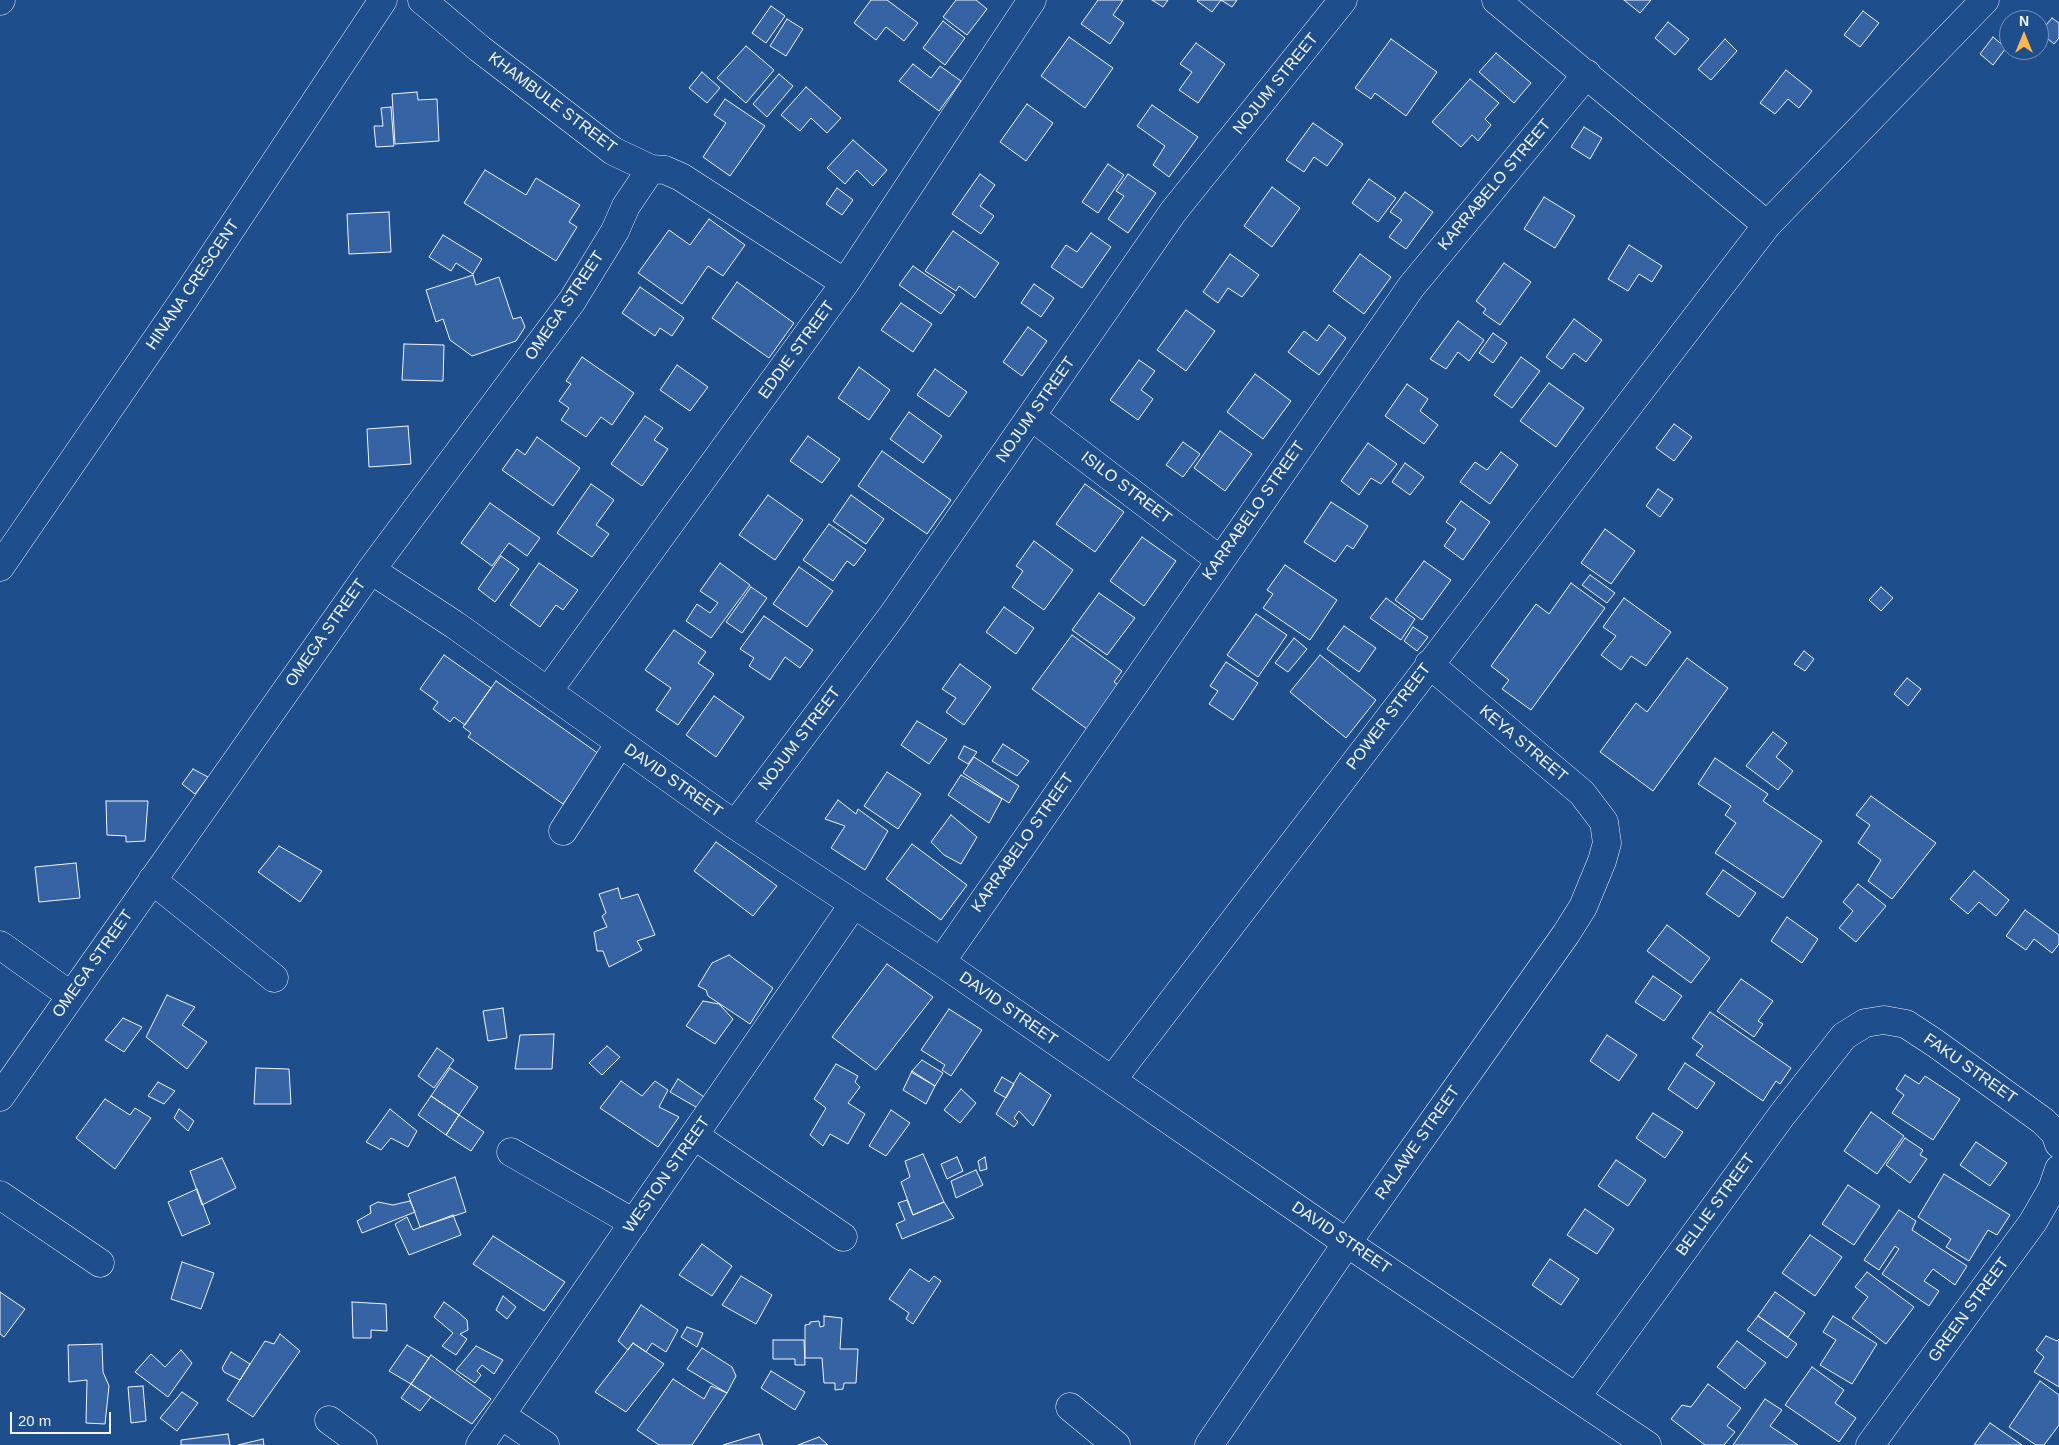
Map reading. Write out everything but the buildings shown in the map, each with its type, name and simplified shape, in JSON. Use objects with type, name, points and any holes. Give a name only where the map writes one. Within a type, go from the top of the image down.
[{"type":"street","name":"HINANA CRESCENT","points":[[0,567],[181,304],[383,0]]},
{"type":"street","name":"KHAMBULE STREET","points":[[422,0],[480,49],[613,151],[651,169],[665,170],[682,177],[845,284]]},
{"type":"street","name":"EDDIE STREET","points":[[548,691],[845,284],[1032,0]]},
{"type":"street","name":"NOJUM STREET","points":[[735,825],[892,616],[1173,212],[1343,0]]},
{"type":"street","points":[[1496,0],[1767,225]]},
{"type":"street","name":"POWER STREET","points":[[1112,1080],[1767,225],[1979,2]]},
{"type":"street","name":"KARRABELO STREET","points":[[941,962],[1411,287],[1587,74]]},
{"type":"street","name":"OMEGA STREET","points":[[0,1097],[70,994],[371,570],[572,301],[615,231],[626,206],[651,169]]},
{"type":"street","name":"ISILO STREET","points":[[1032,417],[1220,560]]},
{"type":"street","name":"DAVID STREET","points":[[371,570],[455,625],[735,825],[941,962],[1347,1243],[1577,1396],[1647,1445]]},
{"type":"street","name":"KEYA STREET","points":[[1429,664],[1582,793],[1604,822],[1606,832]]},
{"type":"street","points":[[563,830],[620,743]]},
{"type":"street","name":"RALAWE STREET","points":[[1209,1445],[1347,1243],[1583,907],[1602,861],[1607,843],[1606,832]]},
{"type":"street","points":[[152,880],[274,978]]},
{"type":"street","name":"WESTON STREET","points":[[480,1445],[853,905]]},
{"type":"street","points":[[0,945],[70,994]]},
{"type":"street","name":"FAKU STREET","points":[[1865,1022],[1884,1020],[1906,1024],[2043,1120],[2055,1133],[2059,1144]]},
{"type":"street","name":"BELLIE STREET","points":[[1577,1396],[1782,1115],[1844,1036],[1865,1022]]},
{"type":"street","points":[[695,1136],[843,1237]]},
{"type":"street","points":[[511,1152],[634,1223]]},
{"type":"street","name":"GREEN STREET","points":[[1870,1445],[2032,1222],[2052,1189],[2059,1169]]},
{"type":"street","points":[[0,1195],[100,1263]]},
{"type":"street","points":[[1070,1407],[1116,1445]]},
{"type":"street","points":[[501,1415],[544,1445]]},
{"type":"street","points":[[329,1420],[363,1445]]}]
